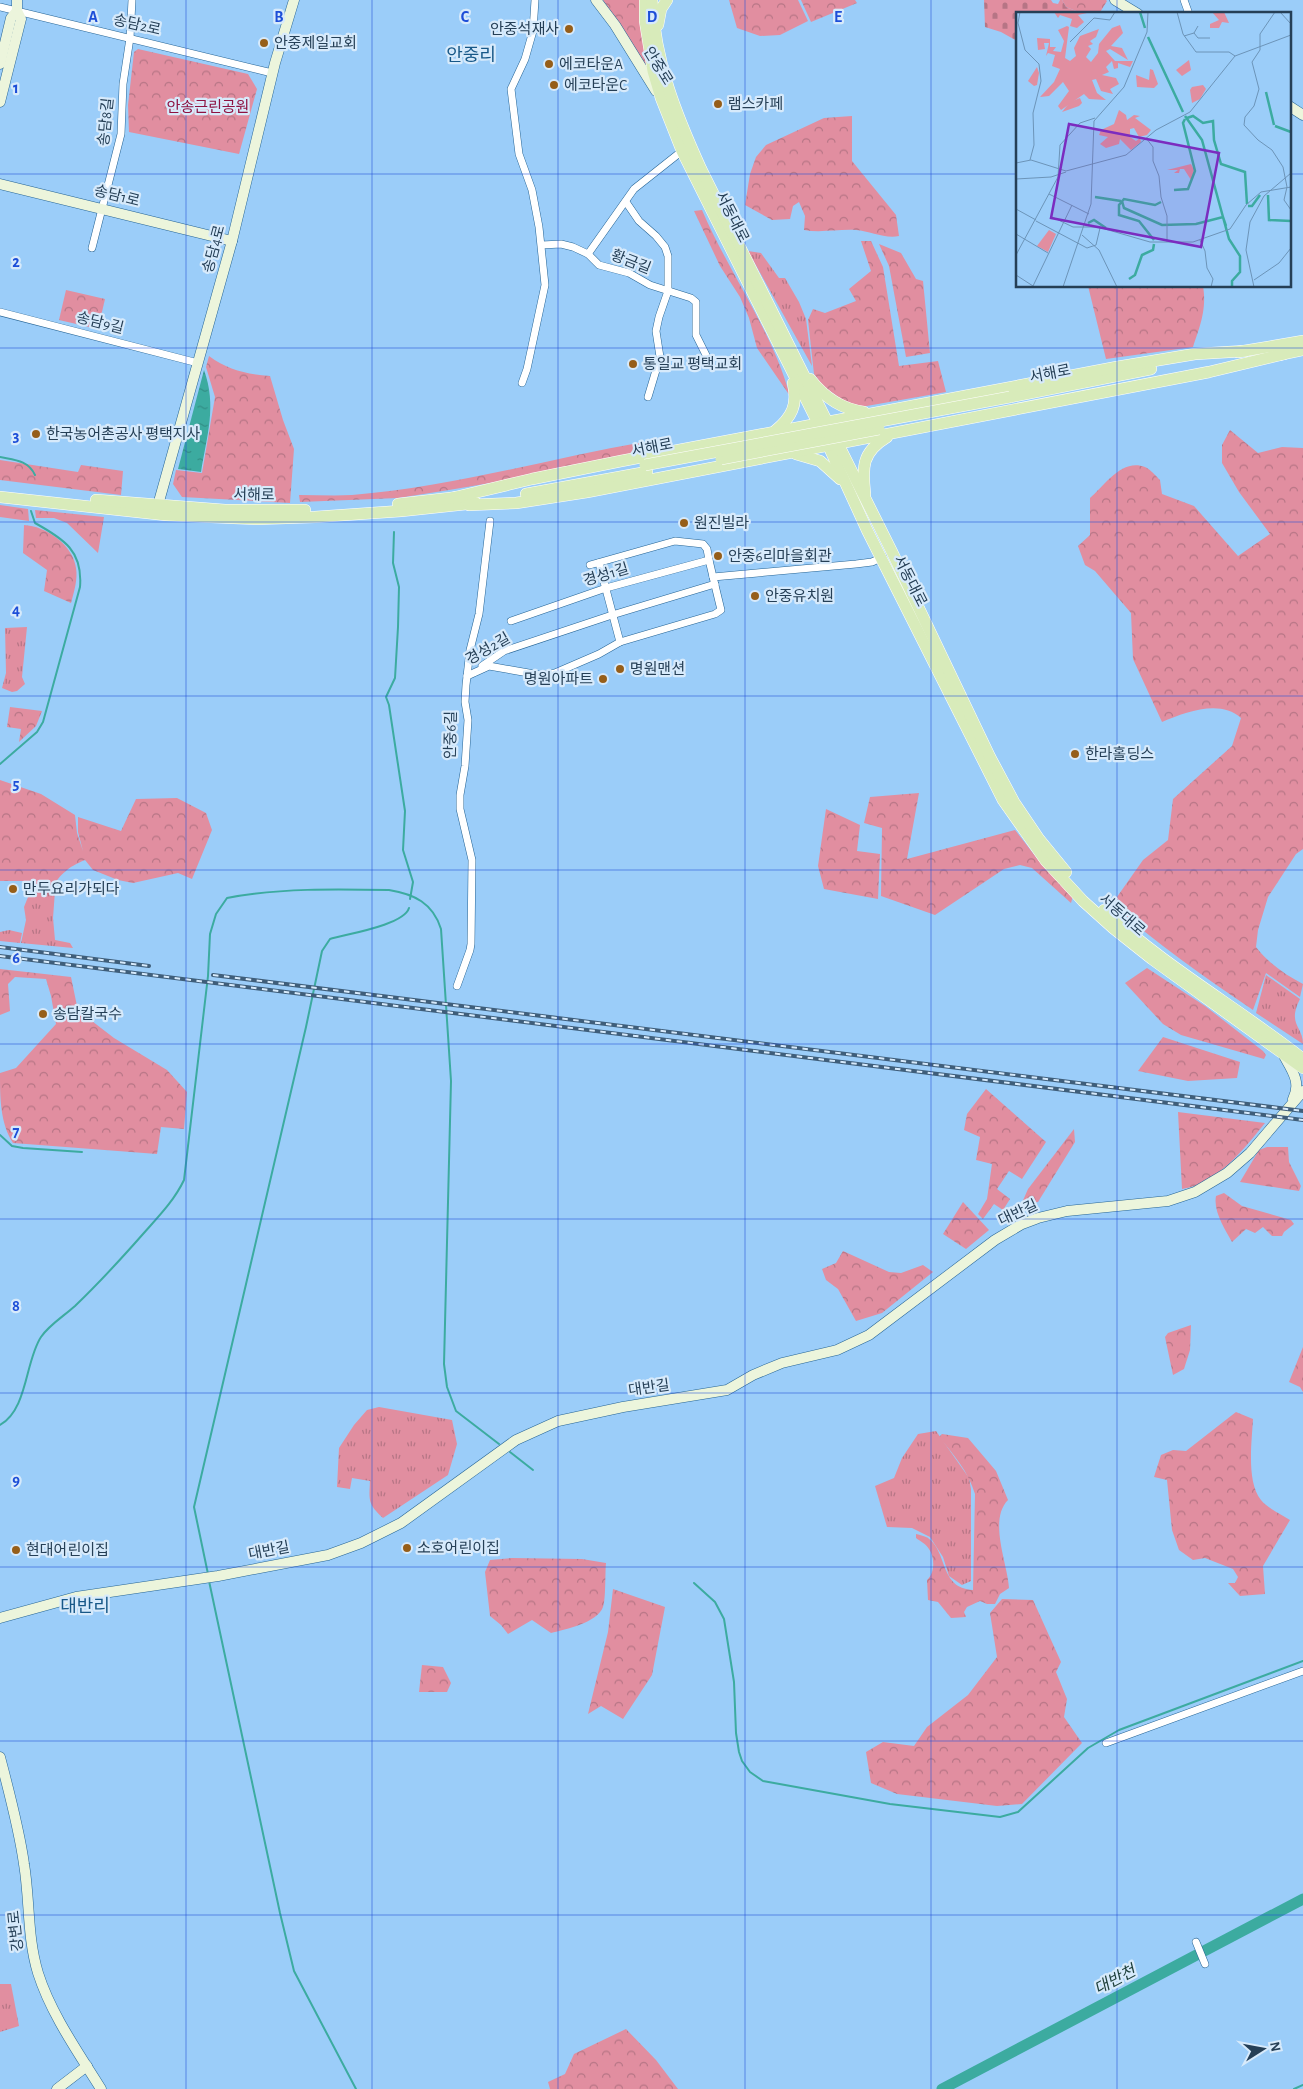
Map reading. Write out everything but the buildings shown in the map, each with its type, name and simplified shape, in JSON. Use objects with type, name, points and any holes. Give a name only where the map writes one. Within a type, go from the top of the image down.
[{"type":"main road","name":"서동대로","points":[[644,0],[649,47],[661,98],[682,151],[792,362]]},
{"type":"main road","name":"서동대로","points":[[652,0],[655,36],[666,86],[680,124],[822,423],[848,488],[887,555],[1007,791],[1049,853],[1099,905],[1177,968],[1303,1059]]},
{"type":"main road","points":[[655,36],[661,8],[667,0]]},
{"type":"main road","name":"서해로","points":[[1010,400],[1244,351],[1303,341]]},
{"type":"main road","name":"서해로","points":[[0,496],[166,515],[257,519],[372,513],[469,505],[646,468],[1010,400],[1303,350]]},
{"type":"main road","points":[[452,498],[532,479],[1117,367],[1195,354],[1244,351]]},
{"type":"main road","points":[[469,505],[516,503],[587,492],[1232,367],[1284,354]]},
{"type":"main road","points":[[792,362],[830,400],[844,408],[874,414]]},
{"type":"main road","points":[[774,432],[785,423],[792,413],[795,404],[792,362]]},
{"type":"main road","points":[[867,503],[863,470],[867,457],[875,444],[894,433]]},
{"type":"main road","name":"서동대로","points":[[832,445],[867,503],[887,555],[987,771],[1008,807],[1046,861],[1084,901],[1121,935],[1303,1068]]},
{"type":"main road","points":[[789,453],[804,455],[820,461],[848,488]]},
{"type":"main road","name":"서해로","points":[[0,489],[47,496],[225,510],[311,510],[452,498],[646,468]]},
{"type":"street","name":"송담8길","points":[[102,211],[121,134],[123,84],[130,38],[132,0]]},
{"type":"street","name":"송담4로","points":[[228,244],[268,72],[288,0]]},
{"type":"street","name":"송담4로","points":[[155,505],[228,244],[275,63],[294,0]]},
{"type":"street","points":[[522,383],[531,354],[545,284],[542,245],[532,190],[519,154],[511,102],[511,89],[525,59],[533,31],[534,0]]},
{"type":"street","name":"안중로","points":[[596,0],[629,47],[661,98]]},
{"type":"street","points":[[1115,0],[1135,12]]},
{"type":"street","points":[[1184,0],[1188,12]]},
{"type":"street","name":"송담2로","points":[[0,7],[17,5],[130,38],[268,72]]},
{"type":"street","points":[[0,64],[11,18],[17,5]]},
{"type":"street","points":[[0,102],[21,19],[17,5]]},
{"type":"street","points":[[268,72],[275,63]]},
{"type":"street","points":[[1290,107],[1303,115]]},
{"type":"street","name":"황금길","points":[[682,151],[634,189],[588,254],[599,265],[629,273],[650,285],[692,298],[696,302],[696,335],[707,357]]},
{"type":"street","name":"송담1로","points":[[0,184],[228,244]]},
{"type":"street","name":"송담1로","points":[[0,190],[102,211]]},
{"type":"street","points":[[626,202],[639,221],[665,247],[668,256],[668,291],[658,317],[656,331],[660,357],[648,397]]},
{"type":"street","points":[[92,248],[102,211]]},
{"type":"street","points":[[542,245],[561,244],[588,254]]},
{"type":"street","name":"송담9길","points":[[0,312],[195,362]]},
{"type":"street","name":"안중6길","points":[[457,986],[470,950],[472,860],[460,809],[468,720],[465,702],[470,650],[479,614],[490,521]]},
{"type":"street","name":"경성1길","points":[[599,563],[675,541],[703,544],[707,549],[714,580]]},
{"type":"street","points":[[714,580],[872,562],[887,555]]},
{"type":"street","name":"경성1길","points":[[511,621],[606,588],[709,560]]},
{"type":"street","points":[[590,565],[599,563],[620,642]]},
{"type":"street","name":"경성2길","points":[[714,580],[721,610],[714,614],[620,642],[599,654],[555,673],[540,675],[489,666],[467,676],[504,651],[714,580]]},
{"type":"street","points":[[1283,1054],[1296,1079],[1297,1099]]},
{"type":"street","name":"대반길","points":[[4,1618],[31,1608],[76,1597],[209,1578],[328,1555],[360,1543],[401,1523],[516,1440],[558,1421],[623,1407],[727,1390],[753,1375],[782,1363],[837,1350],[869,1335],[995,1240],[1022,1224],[1067,1211],[1150,1204],[1178,1198],[1214,1182],[1250,1153],[1273,1120],[1297,1099],[1303,1087]]},
{"type":"street","points":[[1297,1099],[1303,1091]]},
{"type":"street","points":[[1106,1743],[1303,1671]]},
{"type":"street","name":"강변로","points":[[0,1756],[24,1862],[28,1890],[30,1941],[38,1972],[55,2012],[101,2089]]},
{"type":"street","points":[[1196,1942],[1205,1964]]},
{"type":"street","points":[[57,2089],[87,2066]]},
{"type":"green space","points":[[603,0],[639,0],[648,65],[645,66]]},
{"type":"green space","points":[[729,0],[798,0],[808,21],[780,35],[760,36],[737,28]]},
{"type":"green space","points":[[801,0],[855,0],[857,3],[811,22]]},
{"type":"green space","points":[[984,0],[1051,0],[1053,3],[1058,4],[1062,0],[1066,7],[1076,11],[1016,12],[1016,40],[1001,32],[985,27]]},
{"type":"green space","points":[[1062,0],[1107,1],[1100,12],[1075,12],[1066,7]]},
{"type":"green space","name":"안송근린공원","points":[[138,49],[248,74],[257,89],[239,154],[129,132],[128,105],[134,52]]},
{"type":"green space","points":[[852,116],[852,161],[896,215],[899,236],[894,237],[856,230],[804,230],[805,216],[799,202],[793,206],[790,219],[772,220],[745,205],[750,174],[756,157],[766,145],[824,118]]},
{"type":"green space","points":[[702,210],[772,348],[790,396],[757,348],[749,318],[740,297],[720,266],[694,211]]},
{"type":"green space","points":[[861,241],[871,241],[883,267],[899,366],[938,361],[946,392],[861,407],[845,402],[823,386],[814,374],[808,320],[813,309],[825,313],[856,301],[849,289],[871,271]]},
{"type":"green space","points":[[879,244],[901,253],[916,279],[923,281],[930,353],[906,357],[889,266]]},
{"type":"green space","points":[[748,251],[761,253],[779,278],[785,278],[799,302],[806,319],[812,366]]},
{"type":"green space","points":[[1088,288],[1203,288],[1203,310],[1193,347],[1106,359]]},
{"type":"green space","points":[[66,290],[105,299],[98,329],[59,320]]},
{"type":"green space","points":[[209,356],[223,365],[238,370],[270,376],[294,449],[290,503],[182,497],[173,484],[176,470],[202,473],[215,397],[206,367]]},
{"type":"green space","points":[[1230,430],[1258,453],[1282,447],[1303,448],[1303,849],[1296,854],[1268,897],[1258,930],[1256,947],[1278,968],[1303,984],[1300,997],[1266,973],[1253,1010],[1181,959],[1112,904],[1143,860],[1168,840],[1173,799],[1232,746],[1241,718],[1233,712],[1213,708],[1192,711],[1162,722],[1133,659],[1131,613],[1095,571],[1085,565],[1078,546],[1090,535],[1090,498],[1121,469],[1137,465],[1147,468],[1160,480],[1162,494],[1194,506],[1238,556],[1270,534],[1239,492],[1222,463],[1222,445]]},
{"type":"green space","points":[[644,442],[647,451],[502,481],[398,498],[300,502],[299,495],[352,495],[426,486]]},
{"type":"green space","points":[[0,460],[78,472],[81,465],[123,471],[121,495],[0,480]]},
{"type":"green space","points":[[0,505],[28,509],[29,521],[0,517]]},
{"type":"green space","points":[[35,510],[104,517],[98,553],[67,523],[54,518],[36,518]]},
{"type":"green space","points":[[24,525],[49,533],[57,538],[70,552],[76,568],[75,586],[71,603],[44,591],[47,570],[23,553]]},
{"type":"green space","points":[[27,627],[22,677],[25,684],[17,691],[12,692],[2,688],[6,673],[5,628]]},
{"type":"green space","points":[[10,707],[42,711],[36,726],[19,742],[21,729],[7,727]]},
{"type":"green space","points":[[0,780],[41,794],[75,815],[77,833],[83,851],[78,832],[78,817],[121,831],[136,799],[177,798],[206,813],[212,830],[192,879],[178,873],[133,883],[118,880],[93,870],[85,860],[65,872],[51,890],[32,892],[30,883],[25,881],[0,881]]},
{"type":"green space","points":[[919,793],[907,859],[1015,830],[1043,866],[1073,896],[1071,903],[1032,868],[1020,865],[1004,869],[935,915],[881,896],[882,828],[864,823],[870,797]]},
{"type":"green space","points":[[826,809],[860,825],[857,851],[880,854],[878,899],[824,889],[818,866]]},
{"type":"green space","points":[[55,891],[53,918],[55,940],[70,943],[73,948],[21,943],[26,920],[24,907],[30,892]]},
{"type":"green space","points":[[9,930],[22,933],[20,943],[0,941],[0,932]]},
{"type":"green space","points":[[1147,968],[1205,1006],[1263,1051],[1266,1055],[1264,1059],[1181,1035],[1163,1024],[1125,983]]},
{"type":"green space","points":[[0,969],[71,977],[77,1006],[88,1018],[114,1038],[167,1070],[187,1092],[184,1129],[161,1127],[157,1154],[13,1143],[3,1118],[0,1073],[16,1068],[56,1024],[46,979],[15,977],[8,984],[10,1011],[0,1015]]},
{"type":"green space","points":[[1266,975],[1300,999],[1296,1008],[1295,1020],[1301,1033],[1303,1044],[1256,1013]]},
{"type":"green space","points":[[1163,1037],[1240,1062],[1237,1078],[1188,1081],[1138,1071]]},
{"type":"green space","points":[[986,1089],[1046,1142],[1022,1179],[1009,1171],[997,1189],[1010,1199],[1003,1210],[994,1204],[983,1219],[978,1214],[987,1199],[992,1164],[976,1160],[980,1137],[964,1130],[967,1114]]},
{"type":"green space","points":[[1178,1112],[1265,1123],[1239,1154],[1218,1173],[1195,1186],[1182,1189]]},
{"type":"green space","points":[[1074,1129],[1075,1142],[1038,1202],[1021,1205],[1028,1189]]},
{"type":"green space","points":[[1267,1147],[1288,1147],[1289,1162],[1301,1186],[1299,1191],[1240,1182],[1259,1150]]},
{"type":"green space","points":[[1224,1193],[1242,1206],[1291,1220],[1294,1224],[1282,1236],[1272,1236],[1263,1227],[1255,1233],[1246,1229],[1232,1242],[1216,1208],[1216,1196]]},
{"type":"green space","points":[[963,1202],[989,1230],[966,1249],[943,1234]]},
{"type":"green space","points":[[843,1251],[889,1272],[901,1273],[923,1265],[933,1272],[882,1313],[856,1321],[838,1289],[826,1280],[822,1269],[836,1263]]},
{"type":"green space","points":[[1191,1325],[1190,1350],[1184,1369],[1173,1375],[1165,1337],[1168,1333]]},
{"type":"green space","points":[[1303,1347],[1303,1392],[1300,1387],[1289,1382]]},
{"type":"green space","points":[[379,1407],[452,1420],[457,1444],[448,1475],[383,1518],[370,1502],[370,1481],[352,1478],[350,1489],[337,1487],[339,1448],[354,1425],[367,1410]]},
{"type":"green space","points":[[1236,1412],[1253,1419],[1251,1461],[1253,1483],[1256,1492],[1267,1506],[1290,1520],[1263,1566],[1265,1594],[1240,1596],[1228,1583],[1235,1583],[1238,1577],[1233,1569],[1205,1558],[1193,1560],[1179,1550],[1172,1530],[1167,1480],[1154,1477],[1161,1455],[1173,1450],[1186,1451]]},
{"type":"green space","points":[[936,1431],[969,1478],[971,1489],[971,1581],[962,1585],[949,1576],[943,1557],[930,1537],[912,1528],[887,1527],[875,1486],[894,1478],[902,1458],[918,1434]]},
{"type":"green space","points":[[942,1434],[968,1438],[996,1471],[1008,1500],[1002,1509],[999,1531],[1009,1588],[1000,1594],[995,1604],[987,1604],[980,1601],[967,1607],[964,1612],[966,1617],[951,1618],[938,1602],[928,1600],[927,1580],[933,1569],[932,1557],[928,1547],[916,1538],[916,1534],[928,1538],[939,1552],[945,1568],[954,1583],[962,1588],[973,1590],[975,1494],[964,1471],[939,1437]]},
{"type":"green space","points":[[512,1558],[582,1559],[606,1563],[604,1603],[600,1613],[580,1625],[565,1630],[551,1633],[532,1620],[508,1634],[490,1616],[485,1572],[490,1560]]},
{"type":"green space","points":[[613,1589],[665,1607],[652,1675],[623,1719],[601,1706],[588,1714],[608,1632]]},
{"type":"green space","points":[[1002,1599],[1033,1600],[1061,1662],[1056,1672],[1067,1699],[1064,1717],[1082,1743],[1022,1804],[997,1806],[897,1794],[871,1783],[866,1752],[883,1742],[914,1746],[927,1727],[968,1695],[997,1657],[990,1613]]},
{"type":"green space","points":[[422,1665],[443,1667],[451,1683],[447,1692],[419,1692]]},
{"type":"green space","points":[[0,1984],[11,1984],[19,2026],[0,2032]]},
{"type":"green space","points":[[626,2029],[656,2060],[678,2089],[550,2089],[548,2082],[565,2074],[574,2054]]},
{"type":"water","points":[[204,370],[210,396],[210,421],[201,472],[178,469]]},
{"type":"waterway","points":[[0,457],[15,460],[29,466],[35,475]]},
{"type":"waterway","points":[[0,764],[37,732],[43,722],[80,587],[80,575],[75,555],[63,541],[35,523],[31,511]]},
{"type":"waterway","points":[[394,532],[393,563],[399,587],[398,627],[395,678],[386,697],[389,705],[405,811],[403,850],[413,882],[410,899]]},
{"type":"waterway","points":[[0,1425],[9,1418],[16,1408],[36,1347],[44,1333],[71,1310],[118,1262],[165,1208],[184,1180],[208,976],[210,934],[216,914],[227,898],[287,891],[328,889],[389,890],[407,894],[428,906],[441,929],[451,1081],[444,1364],[447,1387],[456,1411],[499,1444]]},
{"type":"waterway","points":[[208,1574],[194,1507],[322,951],[330,939],[386,924],[405,914],[409,908]]},
{"type":"waterway","points":[[0,1135],[12,1146],[82,1152]]},
{"type":"waterway","points":[[510,1452],[533,1470]]},
{"type":"waterway","points":[[209,1581],[294,1971],[356,2089]]},
{"type":"waterway","points":[[694,1583],[715,1602],[724,1619],[734,1682],[736,1733],[739,1752],[742,1761],[750,1772],[763,1781],[890,1804],[1000,1817],[1018,1812],[1088,1748],[1119,1730],[1303,1661]]},
{"type":"waterway","name":"대반천","points":[[942,2089],[1303,1899]]},
{"type":"waterway","points":[[1294,2089],[1303,2085]]},
{"type":"railway","points":[[0,947],[149,966]]},
{"type":"railway","points":[[0,956],[1303,1120]]},
{"type":"railway","points":[[213,975],[1303,1111]]},
{"type":"place","name":"안중석재사","points":[[569,29]]},
{"type":"place","name":"안중제일교회","points":[[264,43]]},
{"type":"place","name":"에코타운A","points":[[549,64]]},
{"type":"place","name":"에코타운C","points":[[554,85]]},
{"type":"place","name":"램스카페","points":[[718,104]]},
{"type":"place","name":"통일교 평택교회","points":[[633,364]]},
{"type":"place","name":"한국농어촌공사 평택지사","points":[[36,434]]},
{"type":"place","name":"원진빌라","points":[[684,523]]},
{"type":"place","name":"안중6리마을회관","points":[[718,556]]},
{"type":"place","name":"안중유치원","points":[[755,596]]},
{"type":"place","name":"명원맨션","points":[[620,669]]},
{"type":"place","name":"명원아파트","points":[[603,679]]},
{"type":"place","name":"한라홀딩스","points":[[1075,754]]},
{"type":"place","name":"만두요리가되다","points":[[13,889]]},
{"type":"place","name":"송담칼국수","points":[[43,1014]]},
{"type":"place","name":"소호어린이집","points":[[407,1548]]},
{"type":"place","name":"현대어린이집","points":[[16,1550]]},
{"type":"district","name":"안중리","points":[[471,56]]},
{"type":"district","name":"대반리","points":[[85,1607]]}]
